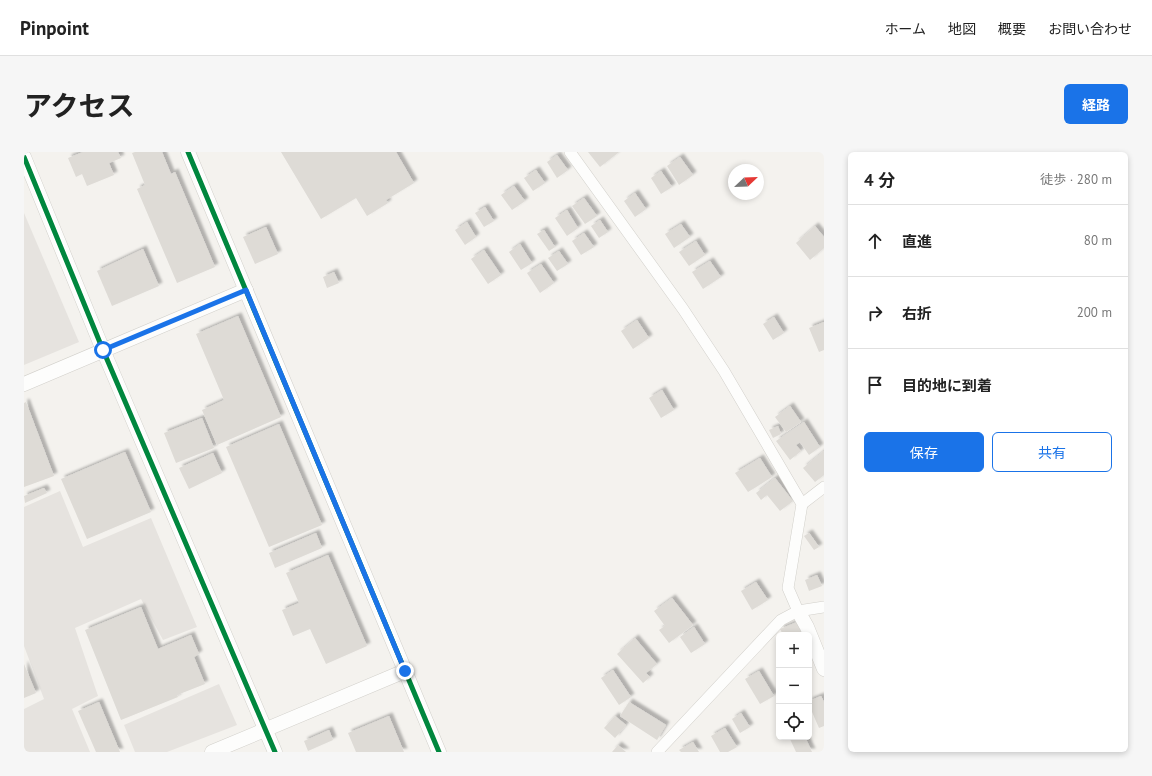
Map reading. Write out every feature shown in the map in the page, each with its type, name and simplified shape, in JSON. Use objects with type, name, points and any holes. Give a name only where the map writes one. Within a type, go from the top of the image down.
[{"type":"street","points":[[188,152],[439,752]]},
{"type":"street","points":[[570,152],[687,315],[724,371],[802,504],[788,588],[807,627],[824,669]]},
{"type":"street","points":[[24,157],[103,350],[275,752]]},
{"type":"street","points":[[24,384],[246,290]]},
{"type":"street","points":[[802,504],[824,487]]},
{"type":"street","points":[[657,752],[781,620],[798,611],[824,607]]},
{"type":"street","points":[[212,752],[405,671]]},
{"type":"shaded area","points":[[24,213],[79,342],[24,365]]},
{"type":"shaded area","points":[[60,491],[83,547],[151,518],[197,627],[163,640],[141,599],[75,628],[98,696],[72,709],[90,752],[24,752],[24,709],[44,699],[24,646],[24,507]]},
{"type":"shaded area","points":[[219,684],[237,725],[167,752],[135,752],[124,725]]},
{"type":"building","points":[[83,152],[118,152],[121,158],[109,163],[114,175],[87,186],[82,174],[76,177],[68,158]]},
{"type":"building","points":[[162,152],[171,174],[175,172],[215,267],[177,283],[137,189],[145,185],[132,153]]},
{"type":"building","points":[[281,152],[396,152],[414,183],[386,200],[388,203],[367,216],[356,198],[321,219]]},
{"type":"building","points":[[588,152],[619,152],[600,167]]},
{"type":"building","points":[[557,155],[568,170],[557,178],[547,162]]},
{"type":"building","points":[[680,157],[693,175],[679,185],[667,166]]},
{"type":"building","points":[[536,170],[545,183],[533,191],[524,178]]},
{"type":"building","points":[[661,171],[672,187],[661,194],[651,178]]},
{"type":"building","points":[[514,186],[525,201],[512,210],[501,195]]},
{"type":"building","points":[[635,193],[646,209],[635,217],[624,201]]},
{"type":"building","points":[[584,198],[597,216],[585,224],[572,206]]},
{"type":"building","points":[[485,207],[494,221],[484,227],[475,213]]},
{"type":"building","points":[[567,210],[578,228],[567,236],[555,218]]},
{"type":"building","points":[[600,220],[608,232],[599,238],[591,226]]},
{"type":"building","points":[[467,222],[476,237],[465,245],[455,230]]},
{"type":"building","points":[[681,224],[690,237],[674,248],[665,234]]},
{"type":"building","points":[[815,226],[824,237],[824,248],[810,260],[796,243]]},
{"type":"building","points":[[266,227],[278,254],[255,264],[243,237]]},
{"type":"building","points":[[544,230],[555,247],[549,251],[537,234]]},
{"type":"building","points":[[584,233],[594,247],[581,255],[572,241]]},
{"type":"building","points":[[696,241],[705,255],[689,266],[679,252]]},
{"type":"building","points":[[520,244],[532,263],[521,270],[509,252]]},
{"type":"building","points":[[143,249],[159,286],[112,306],[97,271]]},
{"type":"building","points":[[484,250],[501,275],[488,284],[471,259]]},
{"type":"building","points":[[559,251],[568,264],[557,271],[548,258]]},
{"type":"building","points":[[710,261],[721,277],[703,289],[692,272]]},
{"type":"building","points":[[541,264],[554,283],[540,293],[527,273]]},
{"type":"building","points":[[334,272],[339,283],[327,288],[323,277]]},
{"type":"building","points":[[238,316],[281,417],[217,445],[202,410],[224,400],[196,334]]},
{"type":"building","points":[[774,317],[784,333],[773,340],[763,324]]},
{"type":"building","points":[[637,320],[649,338],[633,349],[621,331]]},
{"type":"building","points":[[824,322],[824,350],[819,352],[809,328]]},
{"type":"building","points":[[662,390],[674,410],[661,418],[649,398]]},
{"type":"building","points":[[26,402],[54,476],[24,487],[24,403]]},
{"type":"building","points":[[790,406],[801,422],[786,432],[775,417]]},
{"type":"building","points":[[202,418],[214,448],[176,463],[164,433]]},
{"type":"building","points":[[804,422],[820,447],[809,455],[800,442],[796,445],[801,451],[790,460],[776,441]]},
{"type":"building","points":[[279,424],[322,525],[269,547],[226,447]]},
{"type":"building","points":[[778,426],[781,434],[773,438],[769,430]]},
{"type":"building","points":[[824,451],[824,475],[815,482],[803,468]]},
{"type":"building","points":[[125,452],[151,512],[87,539],[61,479]]},
{"type":"building","points":[[213,453],[222,473],[189,489],[179,468]]},
{"type":"building","points":[[760,458],[772,477],[748,492],[735,473]]},
{"type":"building","points":[[775,478],[793,501],[780,511],[767,495],[761,500],[756,493]]},
{"type":"building","points":[[44,488],[47,493],[25,503],[24,496]]},
{"type":"building","points":[[316,533],[322,548],[275,568],[269,553]]},
{"type":"building","points":[[809,533],[819,547],[814,550],[804,536]]},
{"type":"building","points":[[328,555],[367,646],[326,664],[310,629],[293,636],[282,610],[299,603],[286,573]]},
{"type":"building","points":[[817,575],[822,586],[809,591],[805,580]]},
{"type":"building","points":[[756,582],[768,600],[752,610],[741,591]]},
{"type":"building","points":[[672,598],[693,625],[669,643],[659,630],[665,626],[654,611]]},
{"type":"building","points":[[141,607],[158,649],[191,635],[199,654],[194,657],[205,684],[177,695],[178,697],[121,720],[85,630]]},
{"type":"building","points":[[797,622],[802,632],[782,632],[780,629]]},
{"type":"building","points":[[694,627],[705,644],[691,653],[680,637]]},
{"type":"building","points":[[635,638],[657,664],[646,673],[650,677],[643,683],[617,654]]},
{"type":"building","points":[[24,664],[36,693],[24,698]]},
{"type":"building","points":[[613,670],[631,697],[619,705],[601,678]]},
{"type":"building","points":[[759,671],[774,696],[760,704],[745,679]]},
{"type":"building","points":[[821,696],[824,702],[824,726],[819,728],[812,712],[812,700]]},
{"type":"building","points":[[99,702],[120,752],[96,752],[78,711]]},
{"type":"building","points":[[629,702],[666,725],[657,740],[620,716]]},
{"type":"building","points":[[741,713],[750,727],[740,733],[732,719]]},
{"type":"building","points":[[389,716],[404,752],[356,752],[348,733]]},
{"type":"building","points":[[615,716],[626,725],[615,738],[604,728]]},
{"type":"building","points":[[725,728],[737,747],[728,752],[720,752],[711,736]]},
{"type":"building","points":[[329,730],[333,740],[308,751],[304,741]]},
{"type":"building","points":[[790,740],[806,740],[812,752],[796,752]]},
{"type":"building","points":[[693,742],[699,752],[681,752],[679,750]]},
{"type":"building","points":[[618,745],[626,752],[612,752]]},
{"type":"cycle path","points":[[188,152],[439,752]]},
{"type":"cycle path","points":[[24,157],[103,350],[275,752]]},
{"type":"route","points":[[103,350],[246,290],[405,671]]}]
